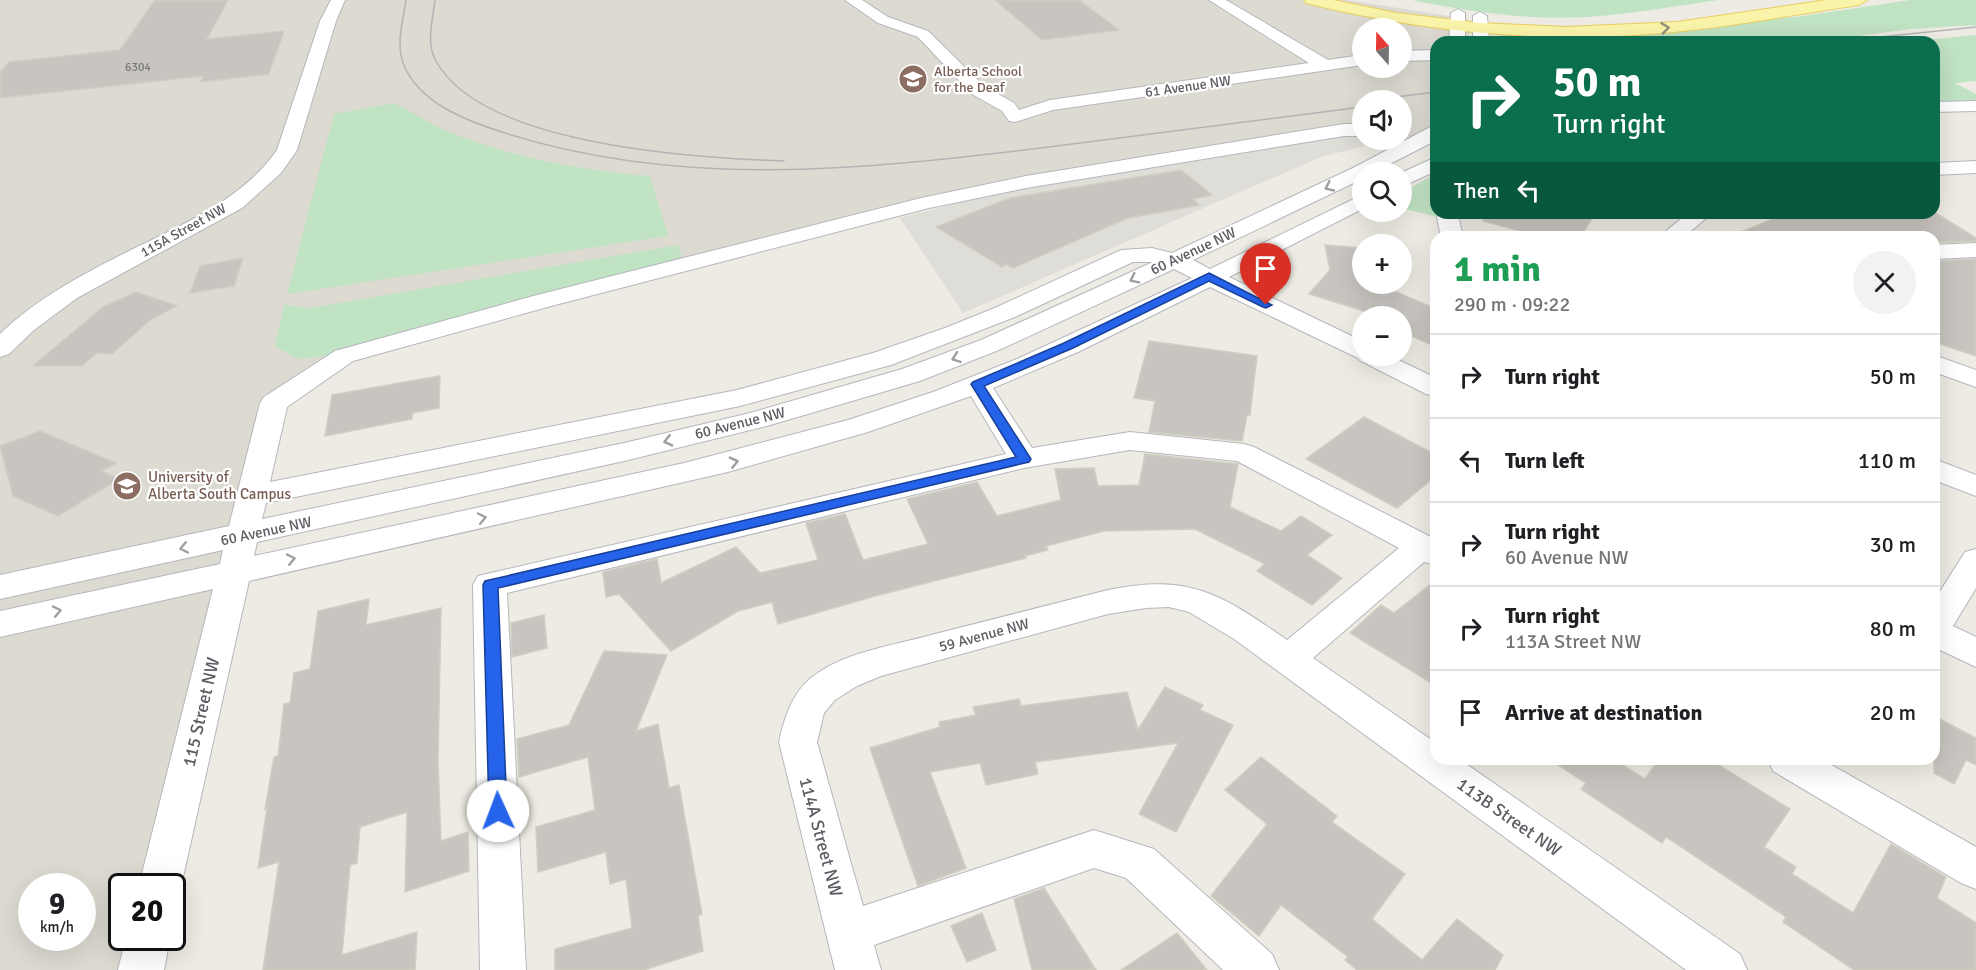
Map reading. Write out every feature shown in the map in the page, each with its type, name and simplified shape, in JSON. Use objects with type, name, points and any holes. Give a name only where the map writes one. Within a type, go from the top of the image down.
[{"type":"main road","points":[[1312,0],[1387,17],[1458,27],[1562,33],[1654,29],[1859,0]]},
{"type":"main road","points":[[1481,29],[1540,22],[1605,20],[1764,0]]},
{"type":"main road","points":[[1399,2],[1458,27]]},
{"type":"street","name":"115A Street NW","points":[[0,349],[20,329],[65,296],[215,215],[244,195],[276,166],[287,150],[328,21],[338,0]]},
{"type":"street","name":"61 Avenue NW","points":[[852,0],[883,20],[923,34],[978,90],[1008,107],[1014,117],[1050,105],[1352,62]]},
{"type":"street","points":[[1216,0],[1326,66]]},
{"type":"street","points":[[1412,56],[1430,55]]},
{"type":"street","points":[[1940,107],[1976,106]]},
{"type":"street","name":"115 Street NW","points":[[163,873],[274,402],[344,356],[546,300],[939,200],[1037,180],[1352,130]]},
{"type":"street","name":"60 Avenue NW","points":[[0,587],[624,452],[758,420],[842,396],[990,345],[1362,171],[1424,137]]},
{"type":"street","points":[[1412,175],[1430,166]]},
{"type":"street","points":[[1940,169],[1976,167]]},
{"type":"street","name":"60 Avenue NW","points":[[0,624],[763,455],[848,430],[977,384],[1079,340],[1352,206]]},
{"type":"street","points":[[1678,231],[1693,219]]},
{"type":"street","points":[[1940,252],[1976,250]]},
{"type":"street","points":[[252,496],[750,395],[882,358],[954,333],[1006,312],[1129,255],[1152,255],[1174,260],[1352,346]]},
{"type":"street","points":[[1940,365],[1976,379]]},
{"type":"street","points":[[1391,366],[1430,385]]},
{"type":"street","points":[[977,384],[1024,459]]},
{"type":"street","points":[[503,970],[490,585],[1024,459],[1130,441],[1244,453],[1429,550],[1288,659]]},
{"type":"street","points":[[1940,471],[1976,486]]},
{"type":"street","points":[[1940,621],[1976,560]]},
{"type":"street","name":"113B Street NW","points":[[1170,595],[1219,612],[1430,760]]},
{"type":"street","name":"59 Avenue NW","points":[[809,703],[825,687],[846,674],[875,664],[1108,602],[1137,596],[1170,595]]},
{"type":"street","points":[[1940,634],[1976,653]]},
{"type":"street","name":"114A Street NW","points":[[809,703],[801,721],[798,742],[852,952]]},
{"type":"street","name":"113B Street NW","points":[[1437,765],[1724,970]]},
{"type":"street","points":[[1797,765],[1976,869]]},
{"type":"street","points":[[852,952],[1094,849],[1139,863],[1256,970]]},
{"type":"street","points":[[141,970],[145,951]]},
{"type":"shaded area","name":"University of Alberta South Campus","points":[[0,0],[1347,0],[1468,19],[1469,36],[1430,36],[1430,143],[1412,138],[1412,90],[1352,90],[1352,132],[1026,182],[344,356],[274,403],[163,873],[108,873],[108,951],[145,951],[141,970],[0,970]]},
{"type":"shaded area","points":[[1337,136],[1352,136],[1352,149],[1321,157],[963,313],[900,218],[1036,183]]},
{"type":"green space","points":[[1412,0],[1719,0],[1620,14],[1564,18],[1498,14]]},
{"type":"green space","points":[[1910,0],[1976,0],[1976,25],[1911,29],[1858,36],[1499,36],[1731,24]]},
{"type":"green space","points":[[1976,35],[1976,81],[1955,83],[1976,94],[1976,102],[1940,104],[1940,38]]},
{"type":"green space","points":[[394,103],[447,131],[496,149],[573,166],[650,176],[668,236],[287,294],[334,114]]},
{"type":"green space","points":[[1430,177],[1430,215],[1412,211],[1412,187]]},
{"type":"green space","points":[[678,245],[684,263],[343,354],[298,359],[275,346],[284,305],[310,308]]},
{"type":"building","points":[[155,0],[228,0],[207,39],[284,31],[269,74],[200,82],[204,76],[0,98],[0,72],[9,62],[120,50]]},
{"type":"building","name":"Alberta School for the Deaf","points":[[995,0],[1079,0],[1119,30],[1042,40]]},
{"type":"building","points":[[1181,170],[1212,195],[1193,199],[1200,205],[1128,218],[1013,268],[1006,264],[1002,267],[936,227],[1010,198]]},
{"type":"building","points":[[1940,216],[1976,238],[1976,241],[1940,243],[1940,231],[1743,231],[1773,219],[1940,219]]},
{"type":"building","points":[[1483,219],[1592,219],[1584,231],[1520,231],[1483,221]]},
{"type":"building","points":[[1325,245],[1352,247],[1352,294],[1401,294],[1430,306],[1430,344],[1412,336],[1412,306],[1352,307],[1309,294],[1330,270]]},
{"type":"building","points":[[243,258],[234,286],[190,293],[200,266]]},
{"type":"building","points":[[1976,259],[1976,356],[1940,344],[1940,261]]},
{"type":"building","points":[[136,292],[177,306],[150,320],[112,354],[97,353],[82,366],[33,366],[103,307]]},
{"type":"building","points":[[1149,341],[1257,356],[1250,415],[1247,415],[1242,441],[1149,432],[1155,401],[1134,398]]},
{"type":"building","points":[[440,376],[439,408],[412,413],[412,419],[325,436],[332,395]]},
{"type":"building","points":[[1364,417],[1430,452],[1430,481],[1397,508],[1306,459]]},
{"type":"building","points":[[40,431],[116,463],[101,471],[119,479],[58,516],[13,496],[0,446]]},
{"type":"building","points":[[1145,454],[1238,464],[1230,507],[1281,531],[1301,516],[1332,535],[1307,555],[1342,578],[1312,605],[1257,571],[1265,564],[1195,529],[1104,531],[1046,546],[1048,550],[1025,556],[1026,558],[875,596],[778,624],[772,602],[738,611],[671,651],[619,594],[606,597],[603,572],[657,559],[661,583],[736,547],[760,573],[818,560],[806,523],[845,514],[863,560],[928,544],[907,499],[977,482],[997,516],[1061,500],[1055,469],[1094,468],[1098,486],[1139,485]]},
{"type":"building","points":[[1430,585],[1430,682],[1350,633],[1381,605],[1394,613]]},
{"type":"building","points":[[369,599],[366,625],[441,608],[438,761],[441,841],[468,832],[469,871],[405,892],[407,812],[360,827],[357,863],[350,865],[342,955],[417,932],[415,970],[263,970],[279,862],[258,868],[267,808],[265,809],[274,757],[278,756],[284,704],[290,703],[294,673],[310,669],[318,611]]},
{"type":"building","points":[[544,615],[547,648],[512,657],[511,623]]},
{"type":"building","points":[[604,651],[667,655],[636,731],[658,724],[669,788],[679,785],[702,914],[698,916],[703,951],[644,970],[555,970],[555,949],[632,928],[626,879],[610,884],[606,852],[538,872],[536,827],[595,810],[588,757],[519,777],[517,739],[569,725]]},
{"type":"building","points":[[1165,687],[1203,705],[1200,710],[1233,725],[1176,832],[1139,814],[1178,743],[1035,762],[1038,774],[986,785],[980,763],[930,772],[966,868],[918,886],[870,748],[940,727],[939,722],[976,715],[973,707],[1019,699],[1021,706],[1127,692],[1138,730]]},
{"type":"building","points":[[1940,719],[1976,738],[1976,765],[1966,760],[1954,784],[1934,773],[1934,765],[1940,765]]},
{"type":"building","points":[[1261,757],[1337,816],[1332,822],[1405,874],[1372,919],[1422,960],[1457,919],[1503,955],[1495,970],[1357,970],[1345,960],[1348,957],[1281,905],[1259,936],[1211,896],[1267,824],[1225,790]]},
{"type":"building","points":[[1558,765],[1623,765],[1645,779],[1655,765],[1719,765],[1790,809],[1764,847],[1796,867],[1792,874],[1853,913],[1891,844],[1946,877],[1937,898],[1976,923],[1976,970],[1854,970],[1783,922],[1786,917],[1666,837],[1662,843],[1581,789],[1586,783]]},
{"type":"building","points":[[1044,888],[1096,970],[1032,970],[1014,899]]},
{"type":"building","points":[[982,913],[996,950],[967,962],[951,926]]},
{"type":"building","points":[[1177,933],[1207,970],[1121,970]]},
{"type":"tram line","points":[[406,0],[400,48],[403,63],[410,77],[432,100],[475,123],[505,133],[571,151],[638,162],[704,168],[771,170],[905,163],[1352,108]]},
{"type":"tram line","points":[[435,0],[431,38],[435,59],[459,88],[496,111],[542,129],[593,142],[699,156],[784,161]]},
{"type":"tram line","points":[[1890,36],[1976,27]]},
{"type":"tram line","points":[[1412,95],[1430,93]]},
{"type":"place","name":"Alberta School for the Deaf","points":[[913,79]]},
{"type":"place","name":"University of Alberta South Campus","points":[[127,486]]},
{"type":"route","points":[[498,811],[490,585],[1024,459],[977,384],[1068,345],[1209,276],[1266,305]]}]
